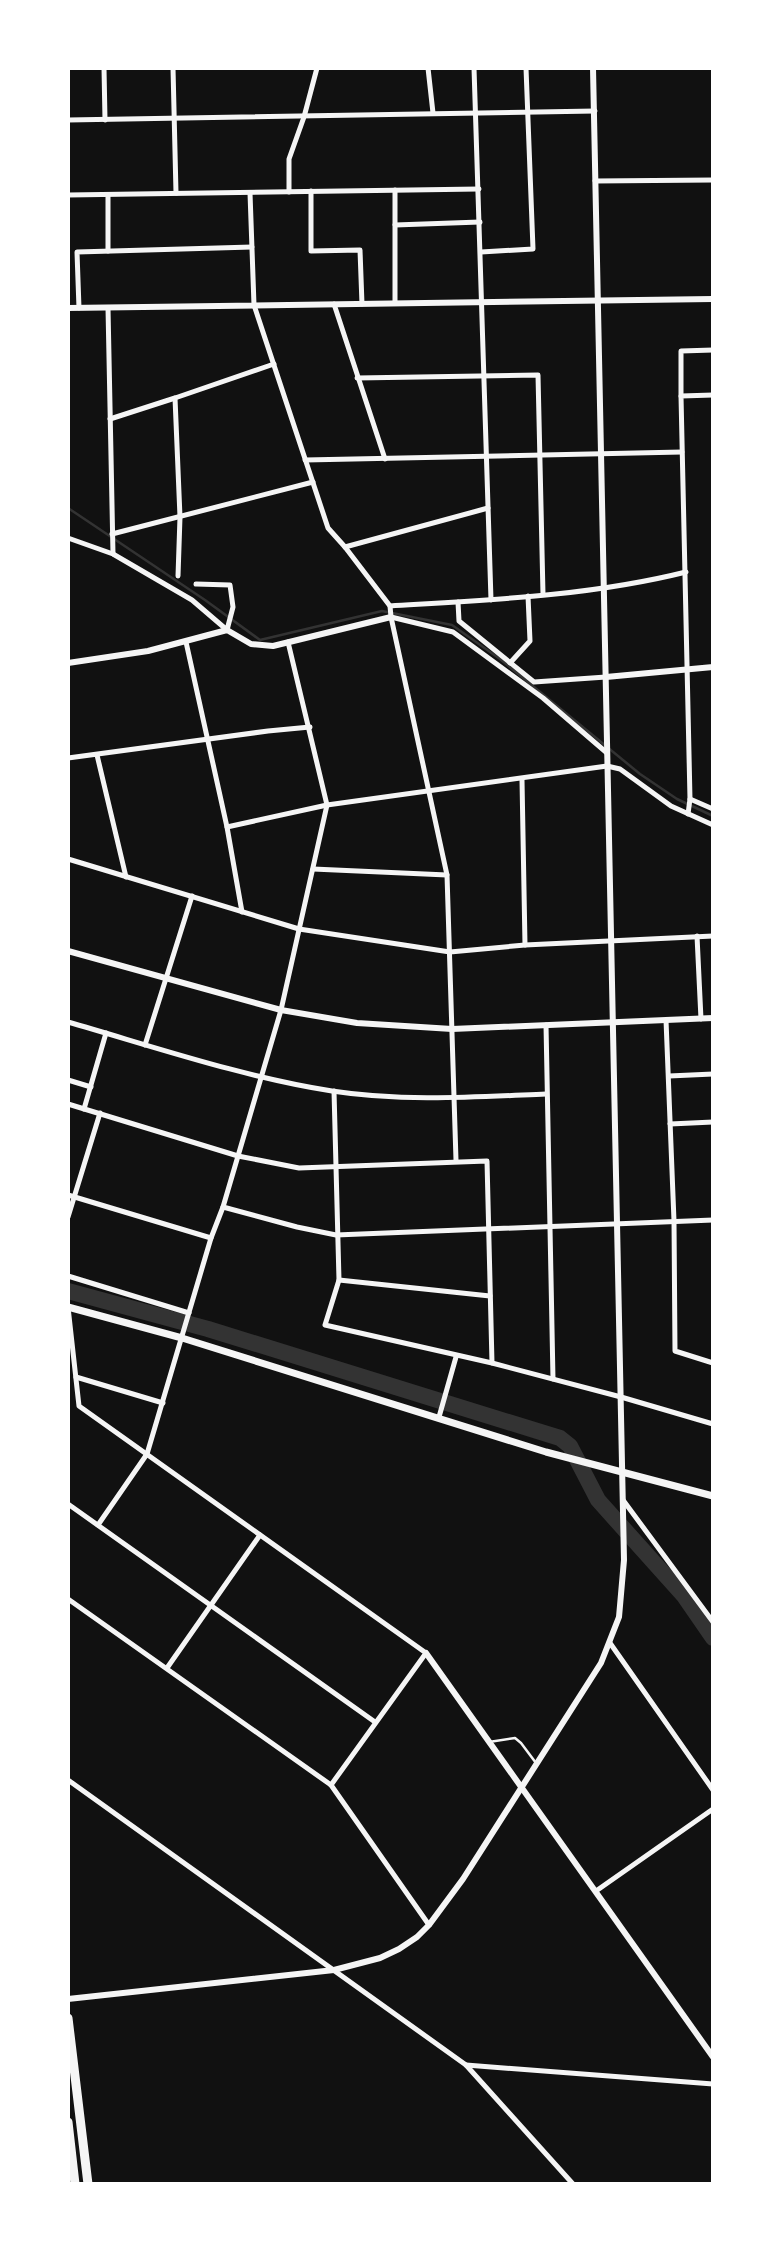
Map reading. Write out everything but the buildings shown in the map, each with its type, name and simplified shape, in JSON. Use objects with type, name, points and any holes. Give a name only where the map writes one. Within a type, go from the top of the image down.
[{"type":"highway","points":[[68,2018],[88,2184]]},
{"type":"highway","points":[[68,2122],[75,2184]]},
{"type":"main road","points":[[68,1307],[182,1338],[559,1455],[713,1496]]},
{"type":"street","points":[[104,68],[106,120]]},
{"type":"street","points":[[173,68],[176,193]]},
{"type":"street","points":[[289,192],[289,159],[317,68]]},
{"type":"street","points":[[428,68],[433,113]]},
{"type":"street","points":[[474,68],[491,600]]},
{"type":"street","points":[[481,251],[533,249],[526,68]]},
{"type":"street","points":[[68,1999],[334,1970],[370,1961],[399,1949],[429,1925],[463,1879],[601,1663],[619,1617],[623,1542],[621,1397],[593,68]]},
{"type":"street","points":[[68,120],[595,111]]},
{"type":"street","points":[[595,181],[713,180]]},
{"type":"street","points":[[68,195],[479,189]]},
{"type":"street","points":[[395,190],[395,303]]},
{"type":"street","points":[[311,191],[311,251],[360,250],[362,303]]},
{"type":"street","points":[[250,192],[254,305],[328,528],[390,606],[430,792],[447,875],[456,1160]]},
{"type":"street","points":[[108,195],[108,251]]},
{"type":"street","points":[[395,225],[480,222]]},
{"type":"street","points":[[79,308],[77,252],[252,247]]},
{"type":"street","points":[[68,308],[713,299]]},
{"type":"street","points":[[334,304],[385,460]]},
{"type":"street","points":[[108,307],[113,554]]},
{"type":"street","points":[[688,814],[690,799],[681,351],[713,351]]},
{"type":"street","points":[[110,419],[274,364]]},
{"type":"street","points":[[357,378],[538,375],[543,594]]},
{"type":"street","points":[[681,396],[713,395]]},
{"type":"street","points":[[175,398],[180,517],[178,576]]},
{"type":"street","points":[[305,460],[682,452]]},
{"type":"street","points":[[112,534],[313,482]]},
{"type":"street","points":[[345,547],[488,508]]},
{"type":"street","points":[[68,538],[113,554],[192,600],[228,630],[251,644],[274,646],[391,617],[453,632],[543,698],[607,754]]},
{"type":"street","points":[[390,606],[491,600],[603,588],[686,572]]},
{"type":"street","points":[[196,584],[230,585],[233,607],[228,630]]},
{"type":"street","points":[[510,663],[530,641],[528,596]]},
{"type":"street","points":[[458,602],[459,621],[534,682],[713,667]]},
{"type":"street","points":[[68,663],[148,651],[228,630]]},
{"type":"street","points":[[186,642],[227,827],[242,912]]},
{"type":"street","points":[[98,1525],[147,1454],[281,1010],[327,805],[288,642]]},
{"type":"street","points":[[68,758],[310,727]]},
{"type":"street","points":[[97,755],[126,877]]},
{"type":"street","points":[[227,827],[327,805],[522,780],[607,766],[628,773],[671,806],[713,825]]},
{"type":"street","points":[[522,780],[525,945]]},
{"type":"street","points":[[690,799],[713,809]]},
{"type":"street","points":[[68,859],[299,929],[450,952],[525,945],[713,936]]},
{"type":"street","points":[[313,869],[447,875]]},
{"type":"street","points":[[145,1045],[192,897]]},
{"type":"street","points":[[697,936],[701,1019]]},
{"type":"street","points":[[68,951],[281,1010],[357,1023],[452,1029],[713,1018]]},
{"type":"street","points":[[666,1020],[674,1221],[675,1351],[713,1363]]},
{"type":"street","points":[[68,1022],[261,1077],[334,1091],[454,1098],[546,1094]]},
{"type":"street","points":[[547,1025],[549,1090],[546,1094],[553,1379]]},
{"type":"street","points":[[84,1109],[106,1033]]},
{"type":"street","points":[[669,1076],[713,1074]]},
{"type":"street","points":[[68,1080],[91,1087]]},
{"type":"street","points":[[334,1091],[339,1280],[325,1325],[456,1357],[492,1363],[713,1424]]},
{"type":"street","points":[[68,1104],[238,1156],[299,1168],[456,1160],[487,1161],[492,1363]]},
{"type":"street","points":[[68,1217],[71,1196],[100,1113]]},
{"type":"street","points":[[670,1124],[713,1122]]},
{"type":"street","points":[[71,1196],[211,1238]]},
{"type":"street","points":[[223,1207],[336,1235],[713,1220]]},
{"type":"street","points":[[68,1276],[189,1313]]},
{"type":"street","points":[[339,1280],[490,1296]]},
{"type":"street","points":[[68,1307],[79,1406],[426,1653],[713,2057]]},
{"type":"street","points":[[439,1417],[456,1357]]},
{"type":"street","points":[[76,1377],[163,1403]]},
{"type":"street","points":[[622,1499],[713,1622]]},
{"type":"street","points":[[68,1504],[375,1722]]},
{"type":"street","points":[[167,1668],[260,1535]]},
{"type":"street","points":[[68,1599],[331,1785],[429,1925]]},
{"type":"street","points":[[610,1643],[713,1790]]},
{"type":"street","points":[[331,1785],[426,1653]]},
{"type":"street","points":[[68,1780],[466,2065],[573,2184]]},
{"type":"street","points":[[596,1891],[713,1809]]},
{"type":"street","points":[[466,2065],[713,2084]]},
{"type":"lane","points":[[489,1742],[515,1738],[536,1763]]},
{"type":"waterway","points":[[68,508],[260,640],[382,611],[452,625],[500,659],[640,774],[677,799],[713,816]]},
{"type":"waterway","points":[[68,1291],[208,1329],[560,1438],[570,1446],[598,1500],[684,1596],[713,1638]]}]
